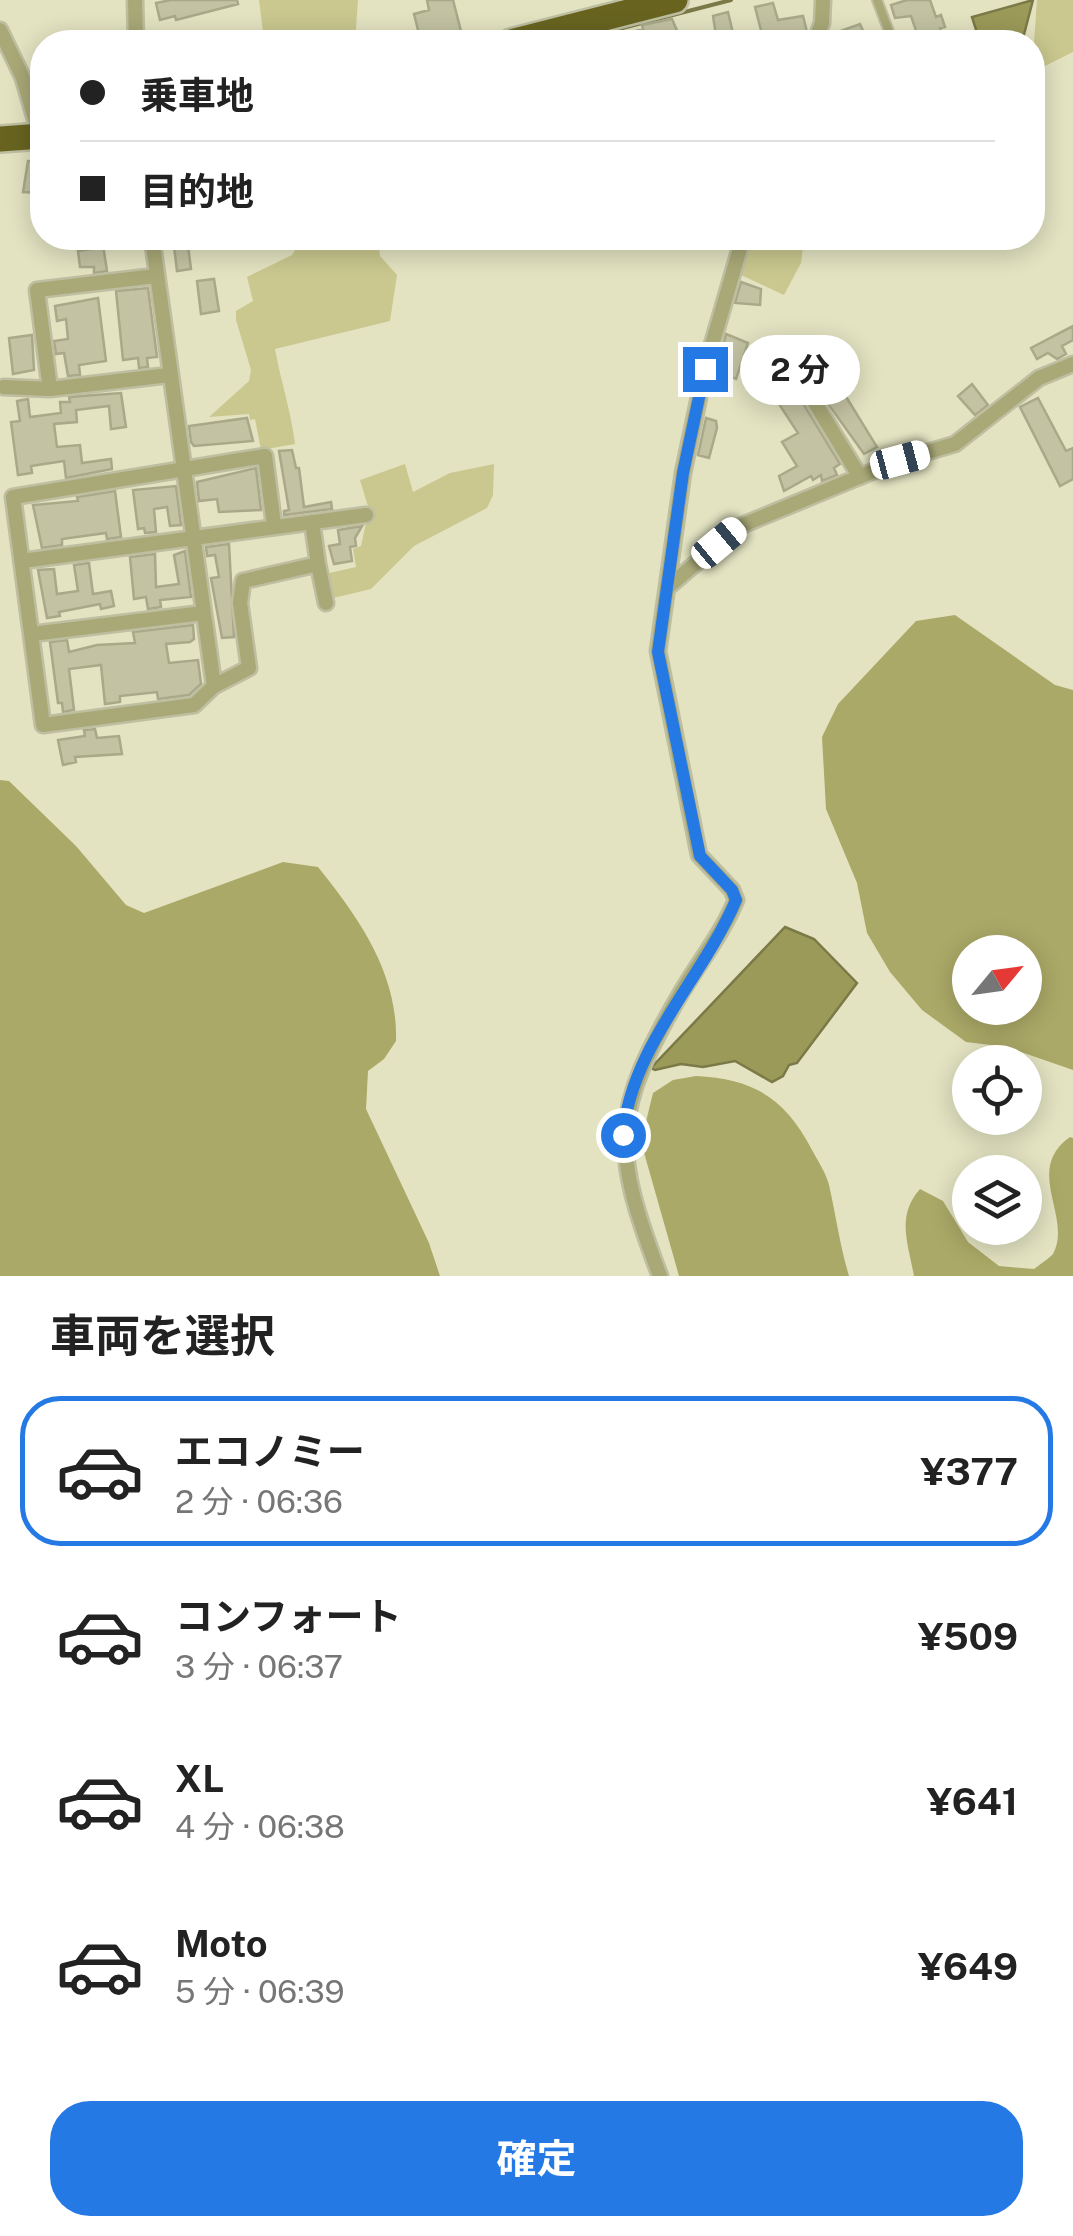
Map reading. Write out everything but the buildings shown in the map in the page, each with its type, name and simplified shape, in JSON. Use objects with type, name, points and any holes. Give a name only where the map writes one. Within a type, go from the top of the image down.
[{"type":"highway","points":[[559,30],[675,0]]},
{"type":"highway","points":[[0,139],[30,137]]},
{"type":"street","points":[[135,0],[136,30]]},
{"type":"street","points":[[819,30],[823,0]]},
{"type":"street","points":[[0,30],[30,101]]},
{"type":"street","points":[[153,250],[214,686]]},
{"type":"street","points":[[660,1276],[627,1177],[626,1110],[636,1080],[680,994],[736,900],[732,890],[700,856],[658,652],[683,473],[705,369],[740,250]]},
{"type":"street","points":[[50,388],[37,290],[156,276]]},
{"type":"street","points":[[783,350],[860,476]]},
{"type":"street","points":[[666,588],[738,527],[860,476],[955,444],[1040,378],[1073,364]]},
{"type":"street","points":[[4,387],[50,388],[170,376]]},
{"type":"street","points":[[274,525],[265,456],[13,497],[43,725],[194,705],[214,686],[249,668],[240,603],[242,581],[318,564]]},
{"type":"street","points":[[22,561],[366,515]]},
{"type":"street","points":[[312,522],[326,604]]},
{"type":"street","points":[[32,634],[203,613]]},
{"type":"lane","points":[[877,0],[888,30]]},
{"type":"shaded area","points":[[259,0],[358,0],[356,30],[263,30]]},
{"type":"shaded area","points":[[1033,0],[1025,30],[976,30],[972,17]]},
{"type":"shaded area","points":[[1037,0],[1073,0],[1073,52],[1045,66],[1045,30],[1035,30]]},
{"type":"shaded area","points":[[295,250],[379,250],[397,275],[390,321],[275,349],[295,444],[261,450],[255,419],[250,420],[249,414],[209,417],[249,381],[251,370],[236,320],[236,311],[253,301],[247,277]]},
{"type":"shaded area","points":[[746,250],[803,250],[801,263],[784,295],[739,274]]},
{"type":"shaded area","points":[[405,464],[413,492],[450,473],[494,464],[493,495],[487,508],[414,546],[371,589],[329,599],[325,574],[356,567],[353,549],[361,546],[366,523],[372,520],[360,480]]},
{"type":"shaded area","points":[[955,615],[1055,685],[1073,690],[1073,1070],[1042,1059],[1042,1045],[966,1042],[922,1010],[890,972],[867,933],[857,883],[826,809],[822,737],[838,704],[916,621]]},
{"type":"shaded area","points":[[0,780],[9,781],[76,846],[126,905],[144,913],[283,862],[318,867],[361,927],[390,992],[396,1041],[384,1059],[368,1071],[366,1109],[429,1243],[440,1276],[0,1276]]},
{"type":"shaded area","points":[[785,927],[814,939],[857,983],[797,1063],[789,1065],[783,1076],[772,1082],[735,1061],[703,1067],[681,1064],[651,1068]]},
{"type":"shaded area","points":[[696,1076],[751,1087],[791,1117],[828,1181],[849,1276],[679,1276],[641,1142],[653,1093],[673,1080]]},
{"type":"shaded area","points":[[1073,1138],[1073,1276],[914,1276],[906,1220],[920,1189],[943,1201],[952,1216],[952,1245],[972,1245],[999,1266],[1034,1269],[1051,1256],[1058,1240],[1049,1179],[1050,1164],[1057,1150]]},
{"type":"waterway","points":[[615,30],[731,0]]},
{"type":"route","points":[[623,1135],[636,1080],[680,994],[729,918],[736,900],[732,890],[700,856],[658,652],[683,473],[705,369]]}]
